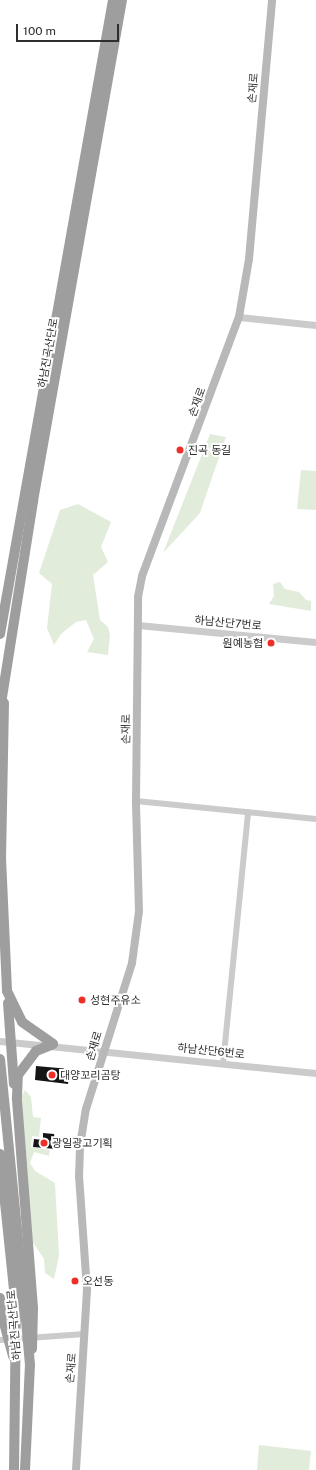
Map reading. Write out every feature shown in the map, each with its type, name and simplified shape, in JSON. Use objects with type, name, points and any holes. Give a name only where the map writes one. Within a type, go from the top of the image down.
[{"type":"highway","points":[[108,0],[108,57]]},
{"type":"highway","points":[[108,57],[113,0]]},
{"type":"highway","name":"하남진곡산단로","points":[[0,634],[21,505],[58,305],[108,57],[122,0]]},
{"type":"highway","points":[[108,57],[128,0]]},
{"type":"highway","name":"하남진곡산단로","points":[[0,710],[33,501],[62,341],[108,57]]},
{"type":"highway","points":[[3,693],[5,723],[1,781],[1,858],[7,991],[12,1042],[13,1081],[17,1098]]},
{"type":"highway","points":[[7,991],[22,1022],[53,1044]]},
{"type":"highway","points":[[25,1309],[17,1098],[18,1075],[27,1060],[36,1051],[53,1044]]},
{"type":"highway","name":"하남진곡산단로","points":[[0,1058],[30,1365],[25,1470]]},
{"type":"highway","name":"하남진곡산단로","points":[[0,1154],[25,1309],[16,1364],[14,1470]]},
{"type":"highway","points":[[0,1298],[1,1312],[16,1364]]},
{"type":"main road","name":"손재로","points":[[76,1470],[87,1290],[78,1177],[80,1146],[86,1109],[132,963],[139,911],[136,801],[138,625],[142,576],[239,317],[249,259],[272,0]]},
{"type":"street","points":[[239,317],[316,325]]},
{"type":"street","name":"하남산단7번로","points":[[138,625],[316,642]]},
{"type":"street","points":[[136,801],[316,819]]},
{"type":"street","points":[[223,1064],[248,812]]},
{"type":"street","name":"하남산단6번로","points":[[0,1041],[53,1044],[104,1051],[316,1073]]},
{"type":"street","points":[[0,1340],[85,1334]]},
{"type":"green space","points":[[210,434],[226,437],[200,513],[163,553]]},
{"type":"green space","points":[[301,470],[316,471],[316,510],[297,509]]},
{"type":"green space","points":[[78,504],[111,522],[101,547],[108,562],[93,575],[100,620],[108,627],[110,635],[108,655],[87,652],[94,639],[86,620],[76,622],[61,634],[54,645],[47,628],[52,584],[39,573],[60,510]]},
{"type":"green space","points":[[280,582],[285,589],[299,592],[306,600],[311,601],[311,611],[269,604],[274,596],[273,584]]},
{"type":"green space","points":[[25,1090],[31,1097],[33,1117],[41,1118],[39,1137],[32,1136],[31,1147],[50,1150],[49,1156],[34,1152],[30,1163],[35,1171],[55,1183],[59,1256],[54,1279],[45,1273],[44,1259],[32,1241],[25,1164],[22,1096]]},
{"type":"green space","points":[[259,1445],[311,1451],[309,1470],[257,1470]]},
{"type":"building","name":"대양꼬리곰탕","points":[[36,1066],[70,1069],[68,1084],[35,1080]]},
{"type":"building","name":"광일광고기획","points":[[43,1133],[54,1134],[56,1149],[33,1147],[34,1139],[43,1140]]},
{"type":"place","name":"진곡 동길","points":[[180,450]]},
{"type":"place","name":"원예농협","points":[[271,643]]},
{"type":"place","name":"성현주유소","points":[[82,1000]]},
{"type":"place","name":"대양꼬리곰탕","points":[[52,1075]]},
{"type":"place","name":"광일광고기획","points":[[44,1143]]},
{"type":"place","name":"오선동","points":[[75,1281]]}]
